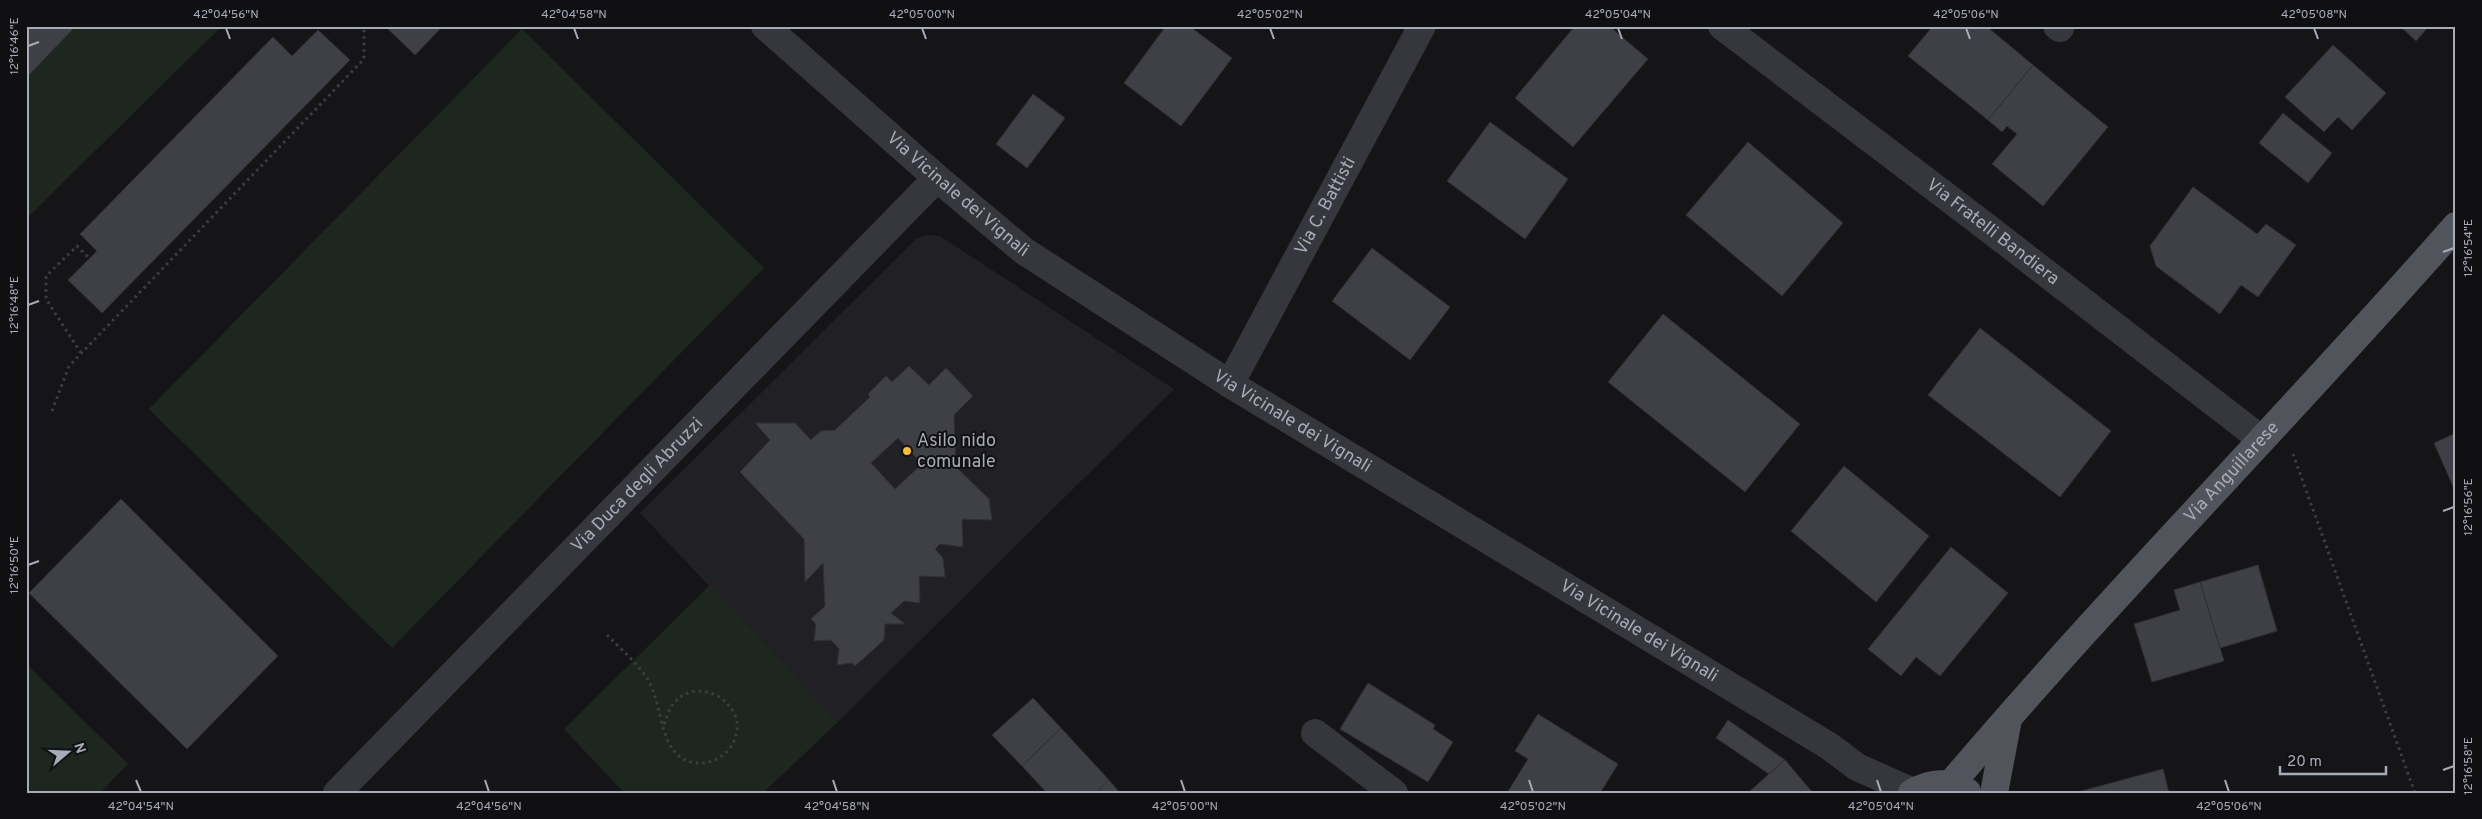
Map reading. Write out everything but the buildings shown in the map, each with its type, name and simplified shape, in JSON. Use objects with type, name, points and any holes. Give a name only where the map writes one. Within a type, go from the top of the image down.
[{"type":"main road","name":"Via Anguillarese","points":[[1913,792],[1925,786],[1959,789],[2008,719],[2280,418],[2364,331],[2456,226]]},
{"type":"main road","points":[[1994,793],[2008,719]]},
{"type":"street","name":"Via Vicinale dei Vignali","points":[[765,26],[937,178],[1024,251],[1230,384],[1829,746],[1857,767],[1913,792]]},
{"type":"street","name":"Via C. Battisti","points":[[1230,384],[1422,26]]},
{"type":"street","name":"Via Fratelli Bandiera","points":[[1722,26],[2261,439]]},
{"type":"street","name":"Via Duca degli Abruzzi","points":[[337,793],[937,178]]},
{"type":"street","points":[[1315,733],[1394,793]]},
{"type":"street","name":"Via Vicinale dei Vignali","points":[[1857,767],[1875,793]]},
{"type":"path","points":[[52,411],[69,366],[364,59],[364,26]]},
{"type":"path","points":[[81,354],[46,299],[46,276],[77,246],[89,258]]},
{"type":"path","points":[[2280,418],[2415,793]]},
{"type":"path","points":[[607,635],[633,661],[648,681],[660,709],[666,738],[671,748],[680,757],[690,762],[703,764],[715,760],[725,754],[732,744],[736,733],[736,721],[732,709],[715,693],[703,691],[692,691],[681,696],[672,704],[666,714],[664,726]]},
{"type":"shaded area","points":[[26,26],[222,26],[26,219]]},
{"type":"shaded area","points":[[522,29],[764,268],[392,648],[149,409]]},
{"type":"shaded area","name":"Asilo nido comunale","points":[[927,235],[940,236],[1174,389],[838,722],[640,513],[916,239]]},
{"type":"shaded area","points":[[710,585],[838,722],[763,793],[624,793],[564,729]]},
{"type":"shaded area","points":[[26,664],[128,764],[100,793],[26,793]]},
{"type":"place","name":"Asilo nido comunale","points":[[907,451]]}]
